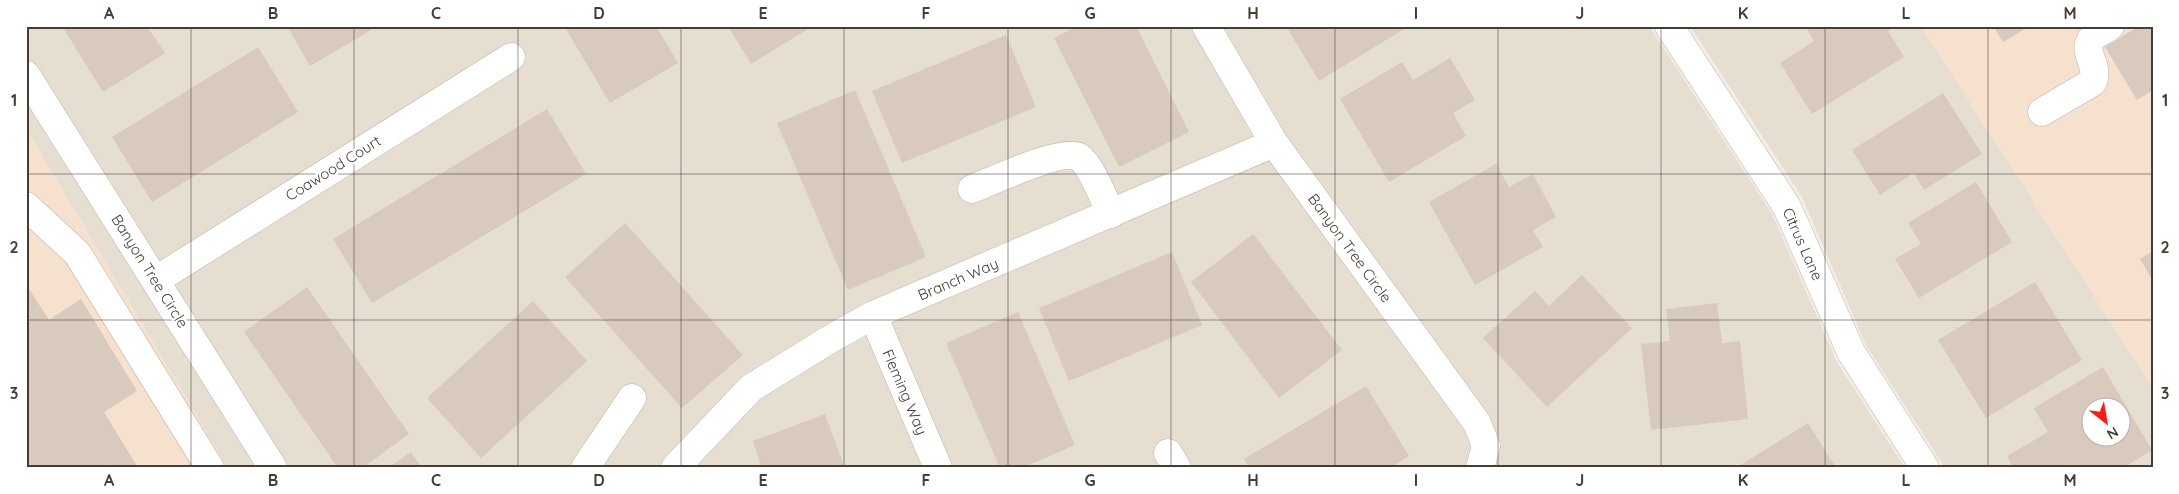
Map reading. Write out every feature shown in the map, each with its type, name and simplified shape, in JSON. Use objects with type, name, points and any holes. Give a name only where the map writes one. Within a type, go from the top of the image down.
[{"type":"street","name":"Banyon Tree Circle","points":[[1206,26],[1274,143],[1476,423],[1486,446],[1480,468]]},
{"type":"street","name":"Citrus Lane","points":[[1669,26],[1787,206],[1851,352],[1925,468]]},
{"type":"street","points":[[2042,112],[2093,82],[2095,69],[2088,55],[2089,46],[2093,38],[2110,26]]},
{"type":"street","name":"Coawood Court","points":[[156,280],[511,57]]},
{"type":"street","name":"Banyon Tree Circle","points":[[26,75],[274,468]]},
{"type":"street","name":"Branch Way","points":[[675,468],[752,388],[820,345],[873,315],[1274,143]]},
{"type":"street","points":[[972,189],[1054,157],[1069,154],[1080,157],[1111,214]]},
{"type":"street","points":[[26,206],[77,254],[210,468]]},
{"type":"street","name":"Fleming Way","points":[[873,315],[938,468]]},
{"type":"street","points":[[586,467],[632,398]]},
{"type":"shaded area","points":[[26,26],[1649,26],[1772,214],[1837,362],[1905,468],[228,468],[26,129]]},
{"type":"shaded area","points":[[1690,26],[1921,26],[2153,388],[2153,468],[1945,468],[1866,345],[1802,197]]},
{"type":"shaded area","points":[[1921,26],[2153,26],[2153,388]]},
{"type":"shaded area","points":[[26,129],[228,468],[26,468]]},
{"type":"building","points":[[62,26],[147,26],[165,53],[103,92]]},
{"type":"building","points":[[287,26],[378,26],[310,66]]},
{"type":"building","points":[[564,26],[656,26],[678,63],[610,103]]},
{"type":"building","points":[[728,26],[813,26],[751,64]]},
{"type":"building","points":[[1077,26],[1136,26],[1189,132],[1119,167],[1054,38]]},
{"type":"building","points":[[1286,26],[1409,26],[1319,81]]},
{"type":"building","points":[[1805,26],[1896,26],[1888,31],[1904,57],[1812,114],[1780,63],[1814,41]]},
{"type":"building","points":[[1993,26],[2030,26],[2003,42]]},
{"type":"building","points":[[2139,26],[2153,26],[2153,90],[2137,100],[2105,47]]},
{"type":"building","points":[[1006,35],[1036,107],[902,163],[872,91]]},
{"type":"building","points":[[258,47],[298,112],[152,202],[112,137]]},
{"type":"building","points":[[1450,58],[1475,100],[1453,113],[1466,136],[1389,182],[1340,99],[1402,62],[1413,80]]},
{"type":"building","points":[[855,90],[926,257],[848,290],[777,123]]},
{"type":"building","points":[[1943,93],[1982,154],[1924,190],[1914,173],[1880,195],[1852,150]]},
{"type":"building","points":[[547,109],[586,174],[372,303],[333,239]]},
{"type":"building","points":[[1496,164],[1509,187],[1533,174],[1556,217],[1533,230],[1543,247],[1475,285],[1429,202]]},
{"type":"building","points":[[1976,182],[2012,242],[1919,298],[1895,259],[1921,244],[1908,223]]},
{"type":"building","points":[[625,223],[743,355],[682,408],[565,277]]},
{"type":"building","points":[[1253,234],[1342,350],[1279,398],[1191,282]]},
{"type":"building","points":[[2153,251],[2153,281],[2140,259]]},
{"type":"building","points":[[1172,252],[1202,325],[1069,381],[1039,308]]},
{"type":"building","points":[[1582,275],[1632,328],[1547,407],[1483,338],[1535,291],[1549,306]]},
{"type":"building","points":[[2035,282],[2082,360],[1986,418],[1938,340]]},
{"type":"building","points":[[26,284],[49,320],[81,299],[137,391],[104,412],[138,468],[26,468]]},
{"type":"building","points":[[307,287],[409,434],[362,468],[338,468],[244,332]]},
{"type":"building","points":[[533,301],[587,361],[481,458],[427,398]]},
{"type":"building","points":[[1717,303],[1722,343],[1740,341],[1748,419],[1651,430],[1641,344],[1670,341],[1666,309]]},
{"type":"building","points":[[1018,312],[1075,445],[1022,468],[1000,468],[946,343]]},
{"type":"building","points":[[2103,367],[2120,396],[2082,396],[2082,446],[2132,446],[2132,416],[2152,450],[2123,468],[2013,468],[2007,456],[2048,432],[2034,408]]},
{"type":"building","points":[[1366,386],[1409,456],[1390,468],[1249,468],[1244,459]]},
{"type":"building","points":[[825,414],[845,468],[762,468],[753,441]]},
{"type":"building","points":[[1808,423],[1836,468],[1736,468]]},
{"type":"building","points":[[411,452],[422,468],[388,468]]}]
